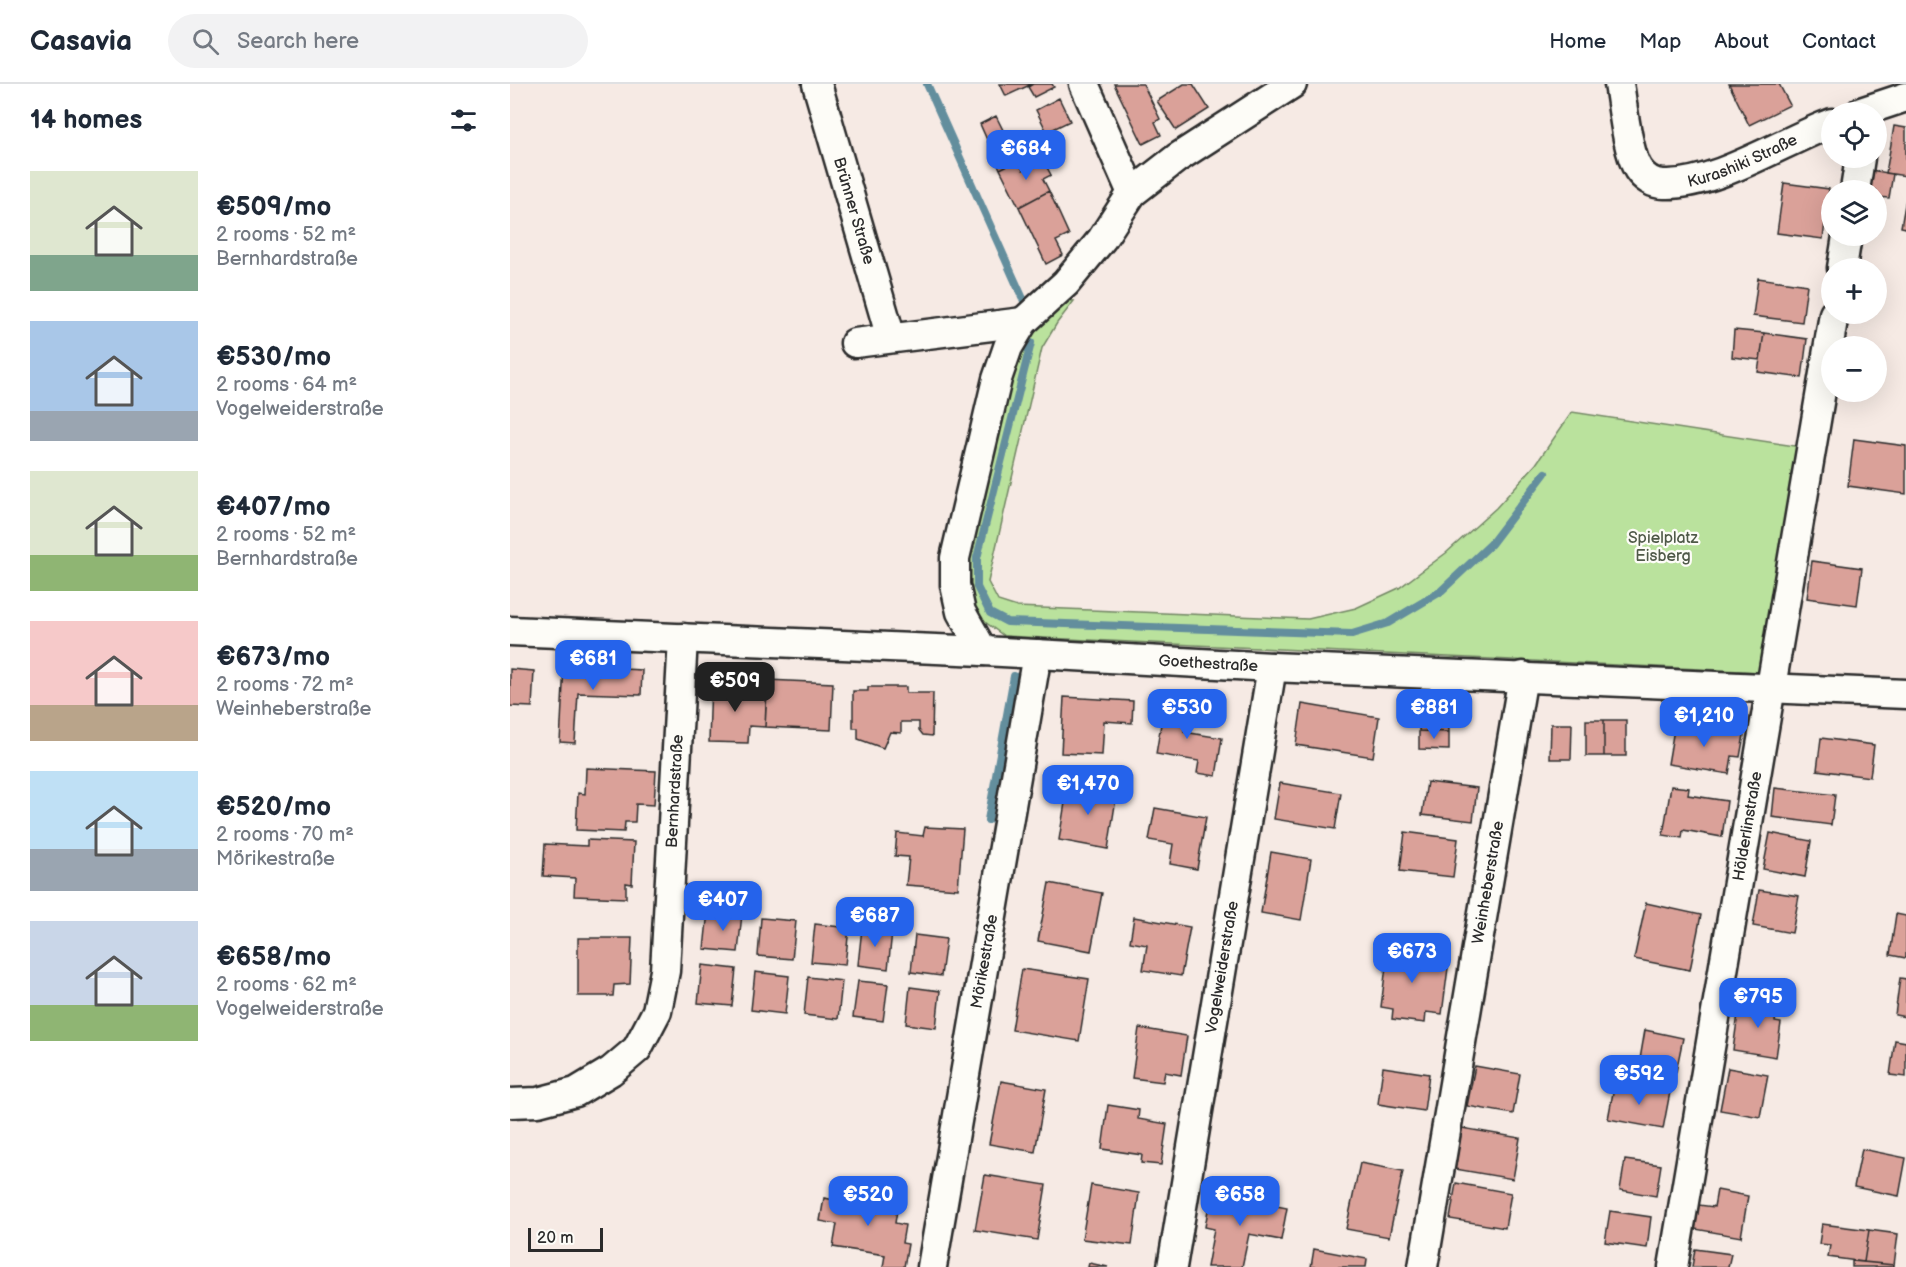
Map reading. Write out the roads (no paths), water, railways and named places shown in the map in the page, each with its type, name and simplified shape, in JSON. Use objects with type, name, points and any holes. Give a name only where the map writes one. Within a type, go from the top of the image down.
[{"type":"street","name":"Brünner Straße","points":[[817,84],[891,338]]},
{"type":"street","points":[[1084,84],[1132,193]]},
{"type":"street","points":[[982,651],[962,612],[955,585],[955,558],[997,380],[1008,347],[1023,322],[1073,274],[1102,240],[1132,193],[1177,158],[1292,84]]},
{"type":"street","name":"Kurashiki Straße","points":[[1619,84],[1631,150],[1637,168],[1648,181],[1663,184],[1690,182],[1723,171],[1821,128]]},
{"type":"street","points":[[1887,104],[1906,97]]},
{"type":"street","points":[[855,343],[1023,322]]},
{"type":"street","name":"Hölderlinstraße","points":[[1673,1267],[1832,324]]},
{"type":"street","name":"Goethestraße","points":[[510,631],[1906,694]]},
{"type":"street","name":"Bernhardstraße","points":[[510,1103],[538,1102],[576,1092],[611,1071],[637,1049],[657,1011],[665,971],[683,638]]},
{"type":"street","name":"Mörikestraße","points":[[932,1267],[1038,654]]},
{"type":"street","name":"Vogelweiderstraße","points":[[1172,1267],[1272,667]]},
{"type":"street","name":"Weinheberstraße","points":[[1423,1267],[1523,676]]},
{"type":"waterway","points":[[927,84],[1024,301]]},
{"type":"waterway","points":[[1031,343],[977,558],[977,587],[990,613],[1007,622],[1352,634],[1388,623],[1440,592],[1491,544],[1545,473]]},
{"type":"waterway","points":[[988,820],[1014,676]]},
{"type":"park label","name":"Spielplatz Eisberg","points":[[1663,547]]}]
